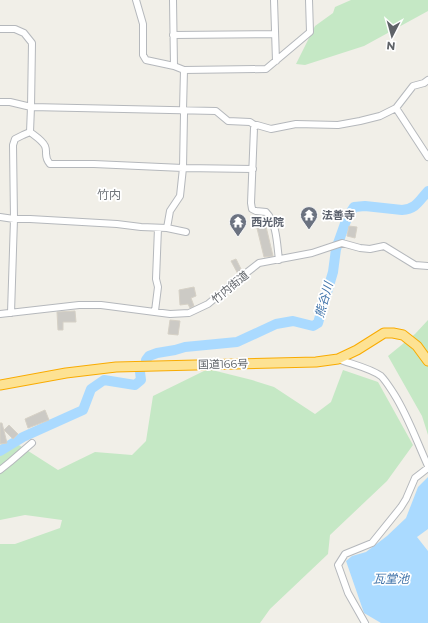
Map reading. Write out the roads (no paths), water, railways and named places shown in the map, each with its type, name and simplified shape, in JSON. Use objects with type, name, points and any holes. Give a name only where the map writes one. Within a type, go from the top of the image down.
[{"type":"highway","name":"国道166号","points":[[0,385],[66,373],[116,367],[316,362],[338,360],[384,333],[403,335],[417,346],[428,361]]},
{"type":"street","points":[[136,0],[143,24],[143,55],[146,60],[174,66],[184,70],[266,69],[310,32],[310,0]]},
{"type":"street","points":[[173,0],[174,66]]},
{"type":"street","points":[[274,0],[276,61]]},
{"type":"street","points":[[0,29],[15,29],[24,33],[32,43],[30,132]]},
{"type":"street","points":[[174,35],[275,34]]},
{"type":"street","points":[[167,228],[170,211],[180,196],[184,114],[184,70]]},
{"type":"street","points":[[0,102],[10,102],[31,107],[216,111],[228,121],[250,122],[256,126],[271,129],[296,124],[338,125],[380,116],[396,108],[413,86],[424,83],[428,80]]},
{"type":"street","points":[[396,108],[428,157]]},
{"type":"street","points":[[256,126],[254,128],[252,169],[252,209],[266,212],[271,216],[276,236],[279,260]]},
{"type":"street","points":[[30,132],[45,146],[46,160],[50,164],[252,169]]},
{"type":"street","points":[[11,313],[14,219],[13,144],[14,139],[30,132]]},
{"type":"street","points":[[0,217],[167,228],[186,232]]},
{"type":"street","points":[[155,311],[158,286],[156,279],[158,228]]},
{"type":"street","name":"竹内街道","points":[[0,314],[79,305],[101,305],[170,314],[189,313],[208,304],[259,263],[312,253],[339,244],[370,249],[384,246],[415,265],[428,266]]},
{"type":"street","points":[[338,360],[371,371],[381,377],[388,385],[415,434],[428,467],[415,478],[401,507],[372,543],[345,554],[338,565],[348,593],[365,623]]},
{"type":"street","points":[[0,470],[32,443]]},
{"type":"water","name":"瓦堂池","points":[[428,477],[428,529],[417,537],[428,551],[428,623],[381,623],[364,613],[346,561],[352,556],[366,552],[387,536],[406,518],[418,487]]},
{"type":"waterway","name":"熊谷川","points":[[146,360],[149,356],[157,353],[185,347],[237,342],[276,324],[293,321],[313,326],[318,323],[333,272],[336,249],[347,218],[354,207],[365,206],[402,210],[407,209],[417,204],[428,191]]},
{"type":"waterway","name":"熊谷川","points":[[0,451],[23,437],[83,410],[91,389],[104,380],[135,385],[141,380],[140,372]]},
{"type":"place","name":"法善寺","points":[[309,230]]},
{"type":"place","name":"西光院","points":[[238,237]]},
{"type":"district","name":"竹内","points":[[109,195]]}]
